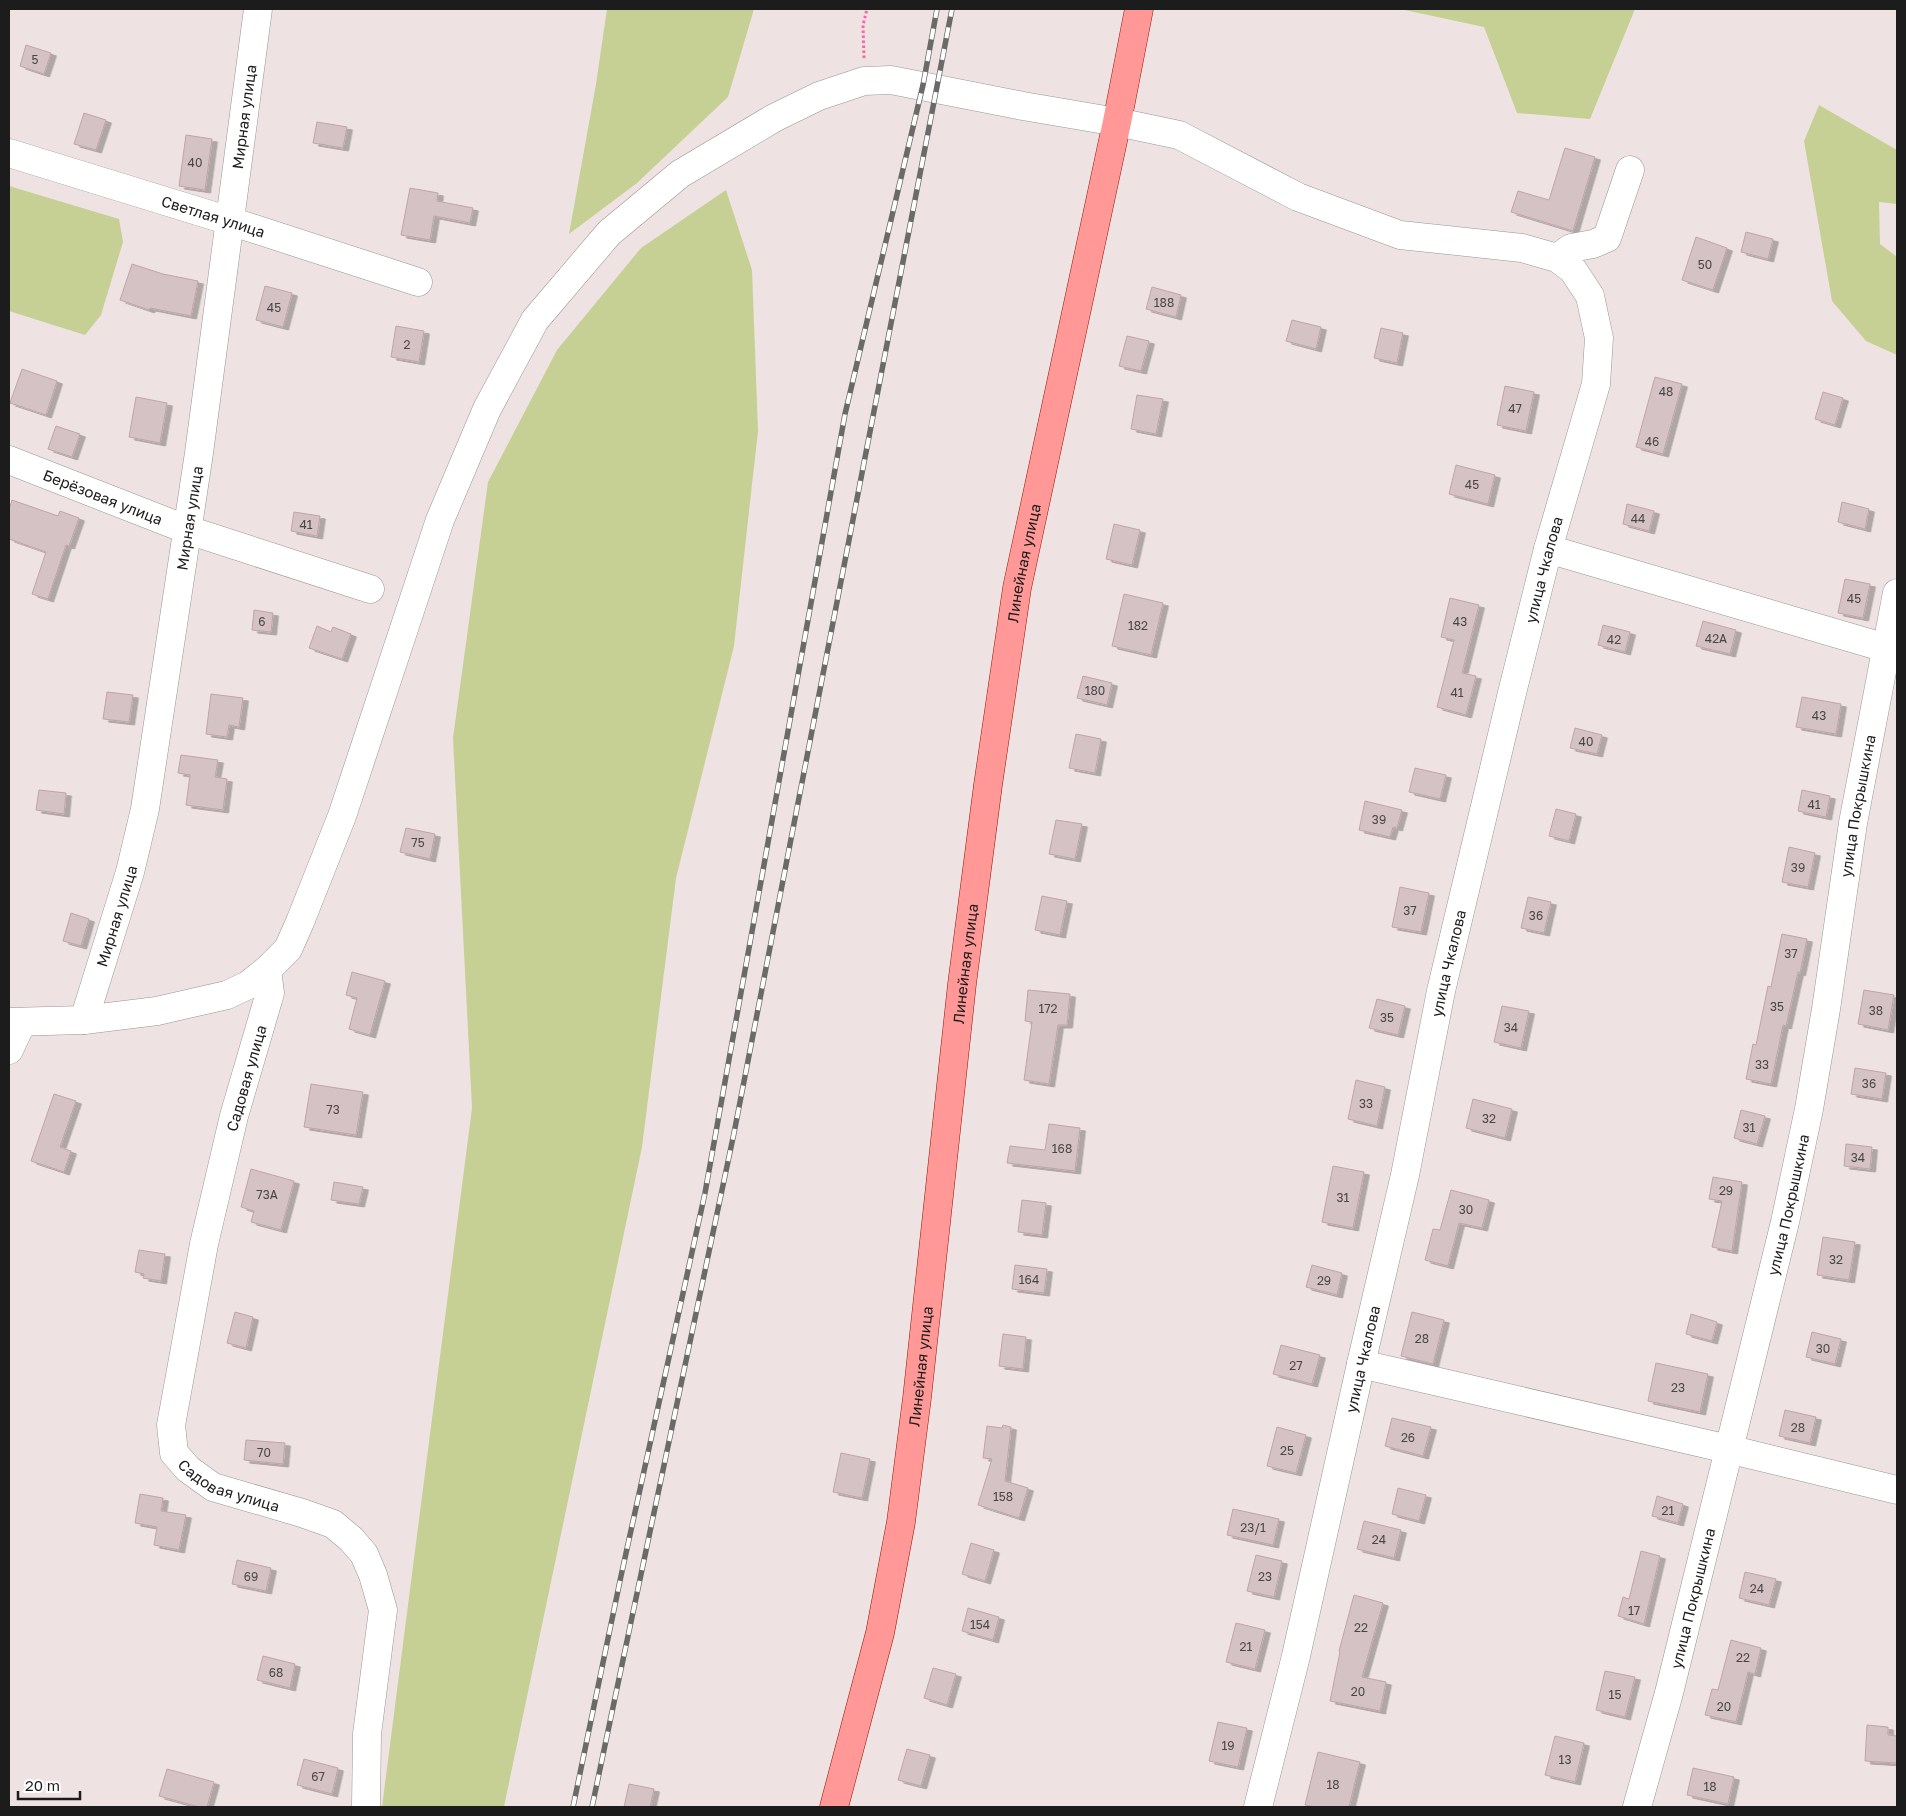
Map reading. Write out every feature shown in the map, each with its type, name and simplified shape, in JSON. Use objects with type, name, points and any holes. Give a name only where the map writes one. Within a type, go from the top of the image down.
[{"type":"main road","name":"Линейная улица","points":[[834,1807],[880,1633],[901,1522],[918,1388],[963,975],[989,776],[1017,588],[1117,122],[1139,9]]},
{"type":"street","name":"Мирная улица","points":[[84,1020],[130,872],[145,809],[188,530],[258,9]]},
{"type":"street","points":[[9,1050],[16,1022],[84,1020],[157,1011],[227,995],[248,985],[267,970],[288,949],[342,816],[440,520],[487,409],[535,320],[609,233],[680,174],[781,114],[819,96],[864,81],[898,81],[1179,135],[1298,197],[1400,235],[1522,248],[1557,258],[1571,248],[1593,244],[1607,238],[1630,170]]},
{"type":"street","name":"Светлая улица","points":[[9,153],[230,221],[418,282]]},
{"type":"street","name":"улица Чкалова","points":[[1258,1807],[1296,1656],[1405,1175],[1441,991],[1548,549],[1596,384],[1599,338],[1590,296],[1573,270],[1557,258]]},
{"type":"street","name":"Берёзовая улица","points":[[9,460],[188,530],[370,589]]},
{"type":"street","points":[[1548,549],[1886,648]]},
{"type":"street","name":"улица Покрышкина","points":[[1637,1807],[1668,1693],[1785,1222],[1809,1109],[1853,823],[1897,593]]},
{"type":"street","name":"Садовая улица","points":[[267,970],[270,993],[234,1116],[204,1244],[171,1425],[174,1453],[188,1469],[213,1487],[333,1524],[351,1538],[364,1554],[373,1575],[383,1610],[368,1734],[366,1807]]},
{"type":"street","points":[[1361,1364],[1897,1490]]},
{"type":"path","points":[[864,81],[863,25],[867,9]]},
{"type":"green space","points":[[607,9],[754,9],[728,97],[637,183],[569,234],[596,84]]},
{"type":"green space","points":[[1400,9],[1635,9],[1590,119],[1517,113],[1484,27]]},
{"type":"green space","points":[[1819,105],[1897,150],[1897,204],[1879,202],[1880,244],[1897,257],[1897,355],[1866,341],[1832,301],[1804,141]]},
{"type":"green space","points":[[9,186],[119,219],[123,242],[101,315],[85,335],[9,311]]},
{"type":"green space","points":[[726,190],[752,270],[758,431],[734,646],[676,878],[642,1147],[504,1807],[382,1807],[472,1108],[453,738],[488,482],[557,350],[641,248]]},
{"type":"building","points":[[26,45],[51,53],[44,74],[20,66]]},
{"type":"building","points":[[84,113],[106,120],[96,150],[74,144]]},
{"type":"building","points":[[317,122],[347,127],[343,148],[313,143]]},
{"type":"building","points":[[186,135],[212,139],[205,190],[179,186]]},
{"type":"building","points":[[1565,148],[1595,157],[1573,231],[1511,212],[1518,191],[1549,200]]},
{"type":"building","points":[[410,188],[438,193],[437,201],[473,208],[470,223],[434,216],[430,240],[401,235]]},
{"type":"building","points":[[1746,232],[1773,239],[1768,259],[1741,252]]},
{"type":"building","points":[[1696,237],[1727,248],[1713,290],[1682,280]]},
{"type":"building","points":[[132,264],[163,274],[198,281],[191,316],[150,308],[149,310],[120,300]]},
{"type":"building","points":[[265,286],[292,293],[283,327],[256,320]]},
{"type":"building","points":[[1152,287],[1181,295],[1176,317],[1146,309]]},
{"type":"building","points":[[1292,320],[1321,327],[1316,349],[1286,341]]},
{"type":"building","points":[[396,326],[424,331],[419,362],[391,357]]},
{"type":"building","points":[[1381,328],[1403,333],[1397,363],[1374,358]]},
{"type":"building","points":[[1127,336],[1149,341],[1141,371],[1119,366]]},
{"type":"building","points":[[22,369],[57,381],[46,415],[10,403]]},
{"type":"building","points":[[1655,377],[1682,384],[1663,454],[1636,447]]},
{"type":"building","points":[[1505,386],[1534,392],[1526,431],[1497,425]]},
{"type":"building","points":[[1823,392],[1843,398],[1835,425],[1815,419]]},
{"type":"building","points":[[1137,395],[1163,399],[1156,434],[1131,429]]},
{"type":"building","points":[[136,397],[167,403],[160,443],[129,437]]},
{"type":"building","points":[[56,426],[80,434],[72,457],[48,449]]},
{"type":"building","points":[[1456,465],[1495,475],[1488,504],[1449,494]]},
{"type":"building","points":[[12,500],[58,516],[60,511],[79,518],[69,546],[66,545],[48,599],[32,594],[46,552],[9,539],[9,510]]},
{"type":"building","points":[[1842,502],[1869,509],[1865,529],[1838,522]]},
{"type":"building","points":[[1627,504],[1654,511],[1649,531],[1623,524]]},
{"type":"building","points":[[294,512],[320,516],[317,536],[291,531]]},
{"type":"building","points":[[1114,524],[1140,530],[1132,565],[1106,559]]},
{"type":"building","points":[[1845,579],[1870,584],[1863,618],[1838,613]]},
{"type":"building","points":[[1124,594],[1163,603],[1151,655],[1112,646]]},
{"type":"building","points":[[1450,598],[1479,605],[1462,673],[1476,676],[1466,715],[1437,707],[1454,640],[1441,637]]},
{"type":"building","points":[[254,610],[273,613],[271,632],[252,630]]},
{"type":"building","points":[[1703,621],[1736,630],[1730,654],[1696,646]]},
{"type":"building","points":[[1603,625],[1630,632],[1625,652],[1598,645]]},
{"type":"building","points":[[317,626],[331,632],[333,627],[351,634],[342,659],[309,648]]},
{"type":"building","points":[[1083,676],[1112,683],[1107,705],[1077,698]]},
{"type":"building","points":[[107,692],[133,695],[129,722],[103,719]]},
{"type":"building","points":[[211,694],[243,698],[239,727],[229,725],[227,737],[206,734]]},
{"type":"building","points":[[1802,697],[1841,704],[1836,734],[1796,727]]},
{"type":"building","points":[[1575,728],[1602,735],[1597,754],[1570,748]]},
{"type":"building","points":[[1076,734],[1101,739],[1095,773],[1069,768]]},
{"type":"building","points":[[181,755],[218,760],[215,777],[227,779],[223,810],[186,805],[190,775],[178,773]]},
{"type":"building","points":[[1415,768],[1446,775],[1440,799],[1409,792]]},
{"type":"building","points":[[39,790],[66,793],[64,814],[36,810]]},
{"type":"building","points":[[1802,790],[1830,796],[1826,817],[1798,811]]},
{"type":"building","points":[[1365,801],[1402,810],[1397,828],[1393,827],[1390,837],[1359,830]]},
{"type":"building","points":[[1556,809],[1576,814],[1569,841],[1549,836]]},
{"type":"building","points":[[1056,820],[1082,824],[1075,859],[1049,854]]},
{"type":"building","points":[[406,828],[435,834],[430,859],[400,852]]},
{"type":"building","points":[[1789,847],[1815,853],[1808,887],[1782,882]]},
{"type":"building","points":[[1400,887],[1429,893],[1421,932],[1392,927]]},
{"type":"building","points":[[1042,896],[1067,901],[1060,935],[1035,930]]},
{"type":"building","points":[[1528,897],[1551,902],[1544,933],[1521,928]]},
{"type":"building","points":[[71,913],[89,919],[81,946],[63,941]]},
{"type":"building","points":[[1782,934],[1807,939],[1786,1026],[1783,1025],[1771,1084],[1746,1079],[1753,1044],[1756,1045],[1768,986],[1771,987]]},
{"type":"building","points":[[352,972],[385,981],[370,1035],[349,1029],[357,998],[346,995]]},
{"type":"building","points":[[1028,990],[1070,994],[1067,1025],[1058,1025],[1049,1084],[1024,1080],[1032,1022],[1025,1021]]},
{"type":"building","points":[[1864,990],[1894,995],[1888,1030],[1858,1024]]},
{"type":"building","points":[[1377,999],[1405,1006],[1398,1035],[1369,1028]]},
{"type":"building","points":[[1502,1006],[1529,1011],[1521,1048],[1494,1042]]},
{"type":"building","points":[[1855,1068],[1886,1073],[1882,1099],[1851,1094]]},
{"type":"building","points":[[1356,1080],[1385,1087],[1377,1126],[1348,1119]]},
{"type":"building","points":[[311,1084],[363,1092],[356,1135],[304,1127]]},
{"type":"building","points":[[54,1094],[76,1101],[60,1147],[71,1151],[64,1172],[31,1161]]},
{"type":"building","points":[[1473,1099],[1512,1109],[1505,1138],[1466,1128]]},
{"type":"building","points":[[1741,1110],[1765,1116],[1757,1144],[1734,1138]]},
{"type":"building","points":[[1049,1124],[1080,1128],[1075,1171],[1007,1163],[1010,1146],[1045,1150]]},
{"type":"building","points":[[1846,1144],[1872,1147],[1870,1169],[1844,1166]]},
{"type":"building","points":[[1333,1166],[1364,1172],[1353,1228],[1322,1222]]},
{"type":"building","points":[[251,1169],[294,1181],[281,1230],[251,1222],[254,1211],[241,1207]]},
{"type":"building","points":[[1713,1177],[1742,1182],[1732,1251],[1712,1247],[1722,1201],[1709,1199]]},
{"type":"building","points":[[334,1182],[363,1187],[359,1204],[331,1200]]},
{"type":"building","points":[[1451,1190],[1489,1200],[1482,1228],[1459,1223],[1448,1266],[1425,1260],[1433,1229],[1440,1230]]},
{"type":"building","points":[[1022,1200],[1046,1203],[1042,1235],[1018,1232]]},
{"type":"building","points":[[1823,1237],[1855,1242],[1849,1280],[1817,1275]]},
{"type":"building","points":[[139,1250],[165,1254],[161,1281],[143,1278],[144,1274],[135,1272]]},
{"type":"building","points":[[1015,1265],[1047,1269],[1044,1293],[1012,1289]]},
{"type":"building","points":[[1312,1265],[1342,1273],[1337,1295],[1306,1287]]},
{"type":"building","points":[[235,1312],[253,1317],[246,1348],[227,1343]]},
{"type":"building","points":[[1412,1312],[1444,1320],[1433,1364],[1401,1356]]},
{"type":"building","points":[[1691,1314],[1717,1322],[1712,1341],[1686,1334]]},
{"type":"building","points":[[1812,1332],[1841,1339],[1835,1364],[1806,1357]]},
{"type":"building","points":[[1003,1334],[1026,1337],[1023,1369],[999,1366]]},
{"type":"building","points":[[1281,1345],[1320,1355],[1312,1384],[1273,1374]]},
{"type":"building","points":[[1656,1363],[1708,1374],[1700,1412],[1648,1401]]},
{"type":"building","points":[[1785,1410],[1816,1417],[1810,1443],[1779,1436]]},
{"type":"building","points":[[1392,1418],[1431,1427],[1423,1456],[1385,1446]]},
{"type":"building","points":[[1003,1425],[1011,1427],[1005,1481],[1028,1488],[1019,1518],[978,1505],[992,1459],[983,1458],[987,1426],[1002,1428]]},
{"type":"building","points":[[1277,1427],[1306,1435],[1296,1473],[1267,1466]]},
{"type":"building","points":[[246,1440],[285,1443],[283,1464],[244,1460]]},
{"type":"building","points":[[841,1453],[870,1459],[862,1498],[833,1492]]},
{"type":"building","points":[[1398,1488],[1426,1495],[1419,1521],[1392,1514]]},
{"type":"building","points":[[140,1494],[163,1498],[161,1511],[186,1515],[179,1550],[154,1545],[157,1527],[135,1523]]},
{"type":"building","points":[[1657,1496],[1683,1504],[1678,1523],[1652,1516]]},
{"type":"building","points":[[1233,1509],[1279,1519],[1273,1545],[1227,1535]]},
{"type":"building","points":[[1364,1521],[1401,1530],[1394,1558],[1357,1549]]},
{"type":"building","points":[[971,1543],[994,1550],[985,1581],[962,1574]]},
{"type":"building","points":[[1641,1551],[1660,1556],[1644,1624],[1618,1616],[1623,1597],[1629,1599]]},
{"type":"building","points":[[1256,1555],[1282,1561],[1274,1597],[1247,1591]]},
{"type":"building","points":[[237,1560],[271,1568],[266,1591],[232,1584]]},
{"type":"building","points":[[1745,1572],[1776,1579],[1769,1605],[1739,1598]]},
{"type":"building","points":[[1354,1595],[1383,1603],[1362,1677],[1386,1682],[1380,1711],[1330,1701],[1339,1651]]},
{"type":"building","points":[[968,1608],[999,1617],[993,1640],[962,1631]]},
{"type":"building","points":[[1236,1623],[1265,1630],[1255,1669],[1226,1662]]},
{"type":"building","points":[[1731,1640],[1761,1648],[1755,1674],[1748,1672],[1736,1722],[1705,1715],[1712,1689],[1718,1690]]},
{"type":"building","points":[[263,1656],[295,1664],[290,1688],[257,1680]]},
{"type":"building","points":[[933,1668],[956,1674],[947,1705],[924,1698]]},
{"type":"building","points":[[1605,1671],[1635,1677],[1625,1717],[1596,1710]]},
{"type":"building","points":[[1218,1722],[1247,1728],[1238,1767],[1209,1761]]},
{"type":"building","points":[[1867,1725],[1888,1727],[1888,1735],[1897,1736],[1897,1763],[1865,1761]]},
{"type":"building","points":[[1555,1736],[1584,1743],[1575,1782],[1545,1775]]},
{"type":"building","points":[[907,1749],[930,1755],[921,1786],[898,1780]]},
{"type":"building","points":[[1318,1752],[1360,1762],[1349,1807],[1315,1807],[1305,1805]]},
{"type":"building","points":[[304,1759],[338,1768],[332,1794],[297,1785]]},
{"type":"building","points":[[1693,1768],[1734,1777],[1728,1804],[1687,1795]]},
{"type":"building","points":[[167,1769],[214,1782],[207,1807],[199,1807],[159,1796]]},
{"type":"building","points":[[629,1784],[654,1789],[650,1807],[624,1807]]},
{"type":"railway","points":[[573,1807],[621,1576],[705,1193],[845,414],[923,85],[937,9]]},
{"type":"railway","points":[[592,1807],[734,1133],[952,9]]}]
